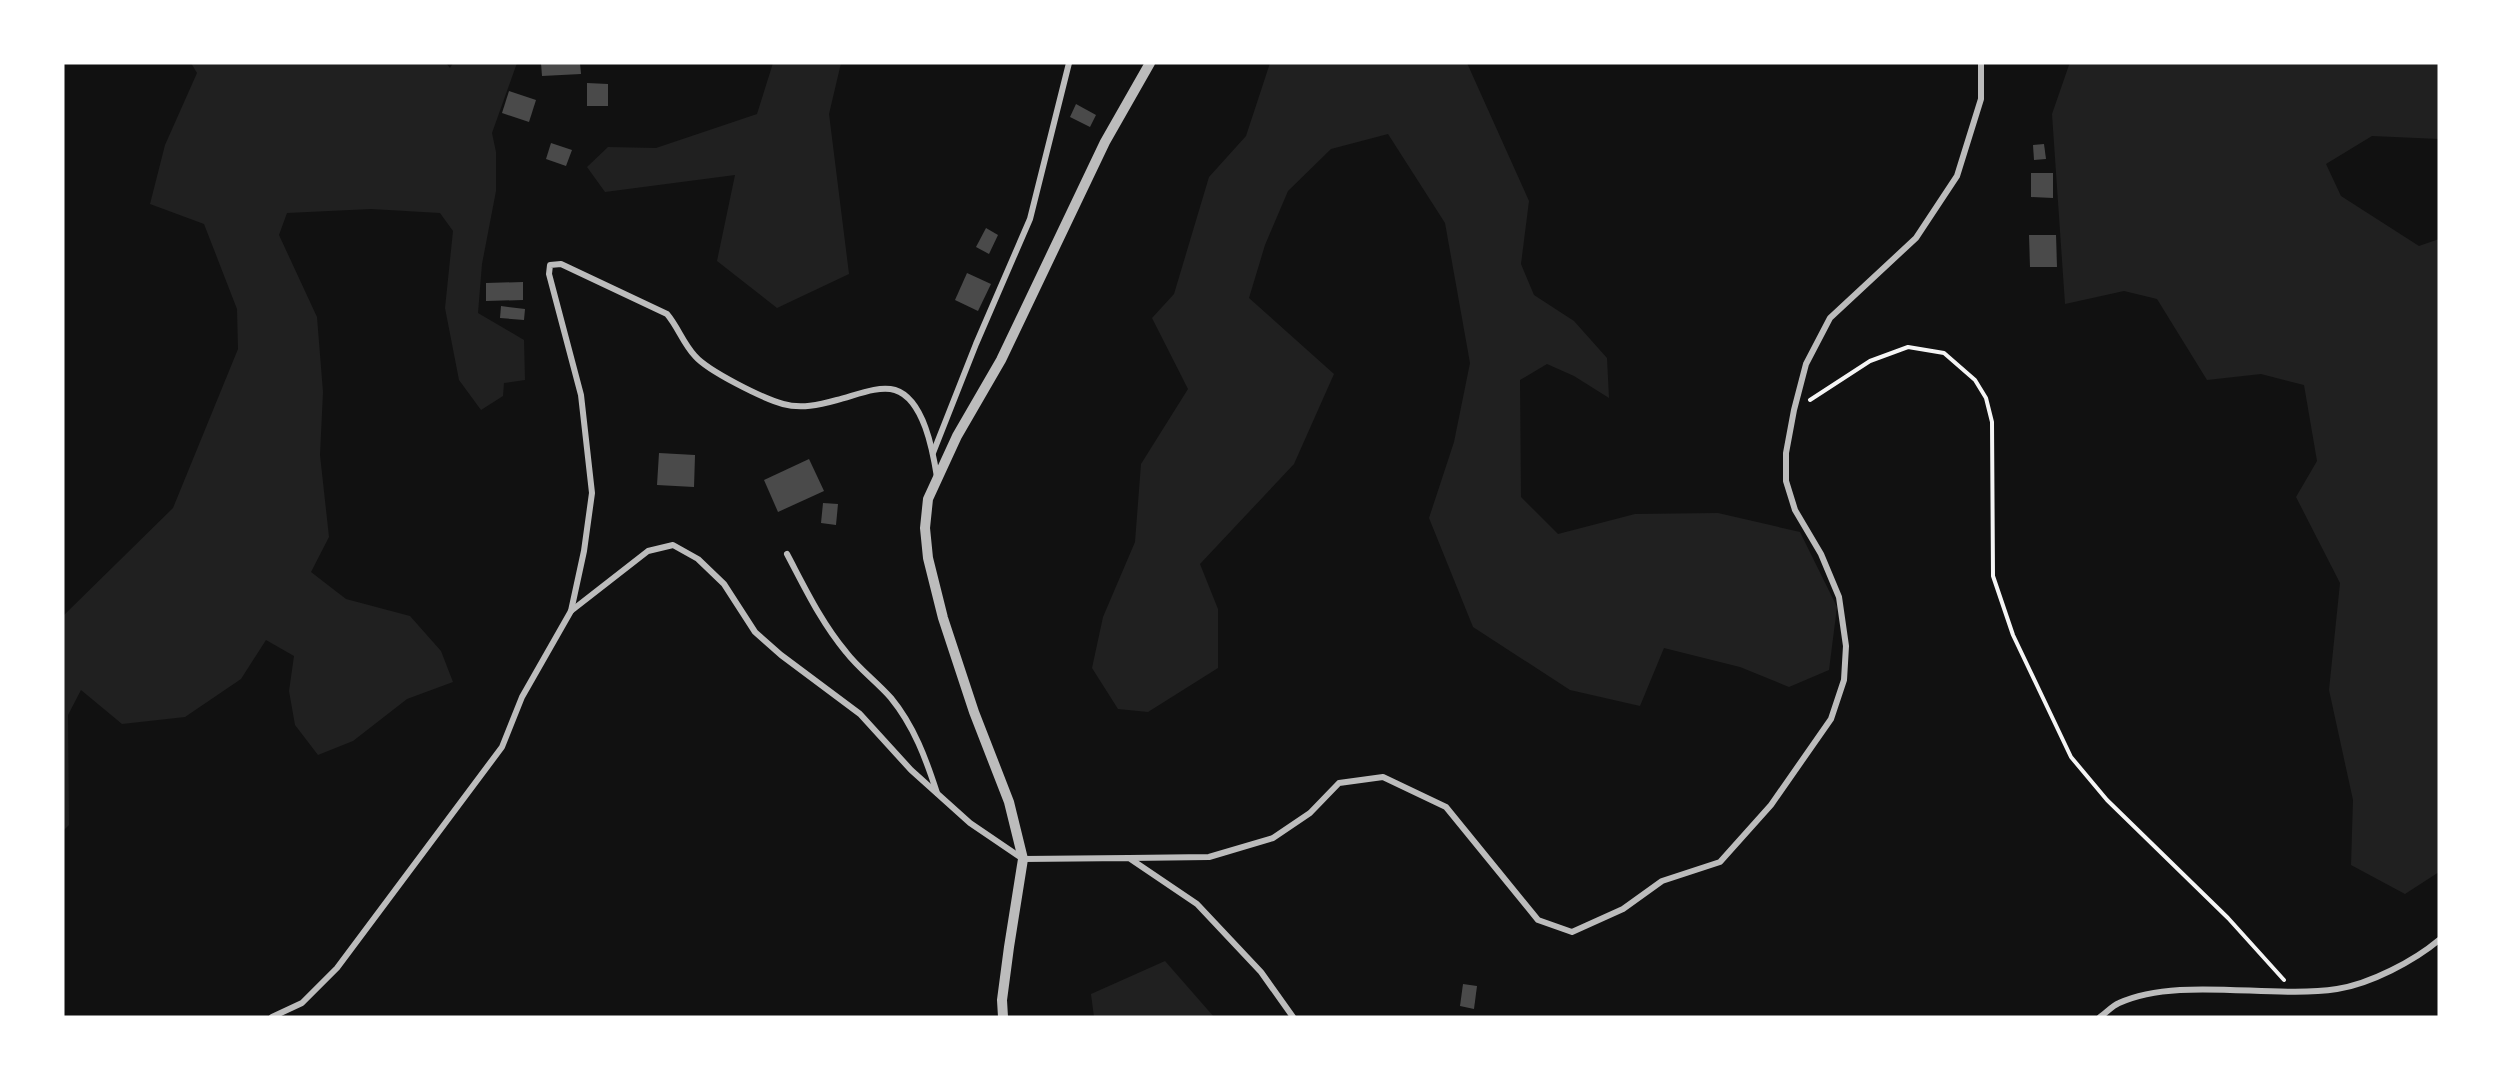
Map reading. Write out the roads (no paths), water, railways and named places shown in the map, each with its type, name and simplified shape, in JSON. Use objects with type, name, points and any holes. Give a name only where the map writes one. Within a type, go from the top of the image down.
[{"type":"street","points":[[933,454],[976,344],[1030,219],[1069,63]]},
{"type":"street","points":[[1003,1017],[1004,979],[1023,859],[1009,802],[974,712],[943,618],[928,558],[925,528],[928,499],[957,436],[1001,360],[1105,141],[1150,63]]},
{"type":"street","points":[[570,611],[648,551],[673,545],[698,559],[724,584],[755,632],[789,661],[860,714],[911,770],[970,822],[1023,859],[1209,856],[1273,838],[1310,813],[1339,783],[1383,777],[1446,807],[1538,920],[1572,932],[1623,909],[1662,881],[1720,862],[1771,805],[1831,719],[1844,680],[1846,646],[1839,597],[1821,554],[1795,510],[1786,481],[1786,453],[1794,410],[1806,364],[1830,318],[1916,238],[1957,176],[1981,99],[1981,63]]},
{"type":"street","points":[[272,1017],[302,1003],[337,968],[502,747],[522,697],[570,611],[584,551],[592,493],[581,395],[548,269],[554,263],[667,314],[677,326],[693,354],[704,366],[783,404],[815,406],[878,390],[894,389],[907,396],[918,411],[933,454],[937,478]]},
{"type":"street","points":[[787,554],[823,622],[847,654],[891,698],[912,729],[926,757],[937,793]]},
{"type":"street","points":[[1129,858],[1197,904],[1261,972],[1293,1017]]},
{"type":"street","points":[[2100,1017],[2118,1004],[2156,992],[2215,990],[2295,992],[2338,989],[2372,979],[2425,951],[2439,940]]}]
